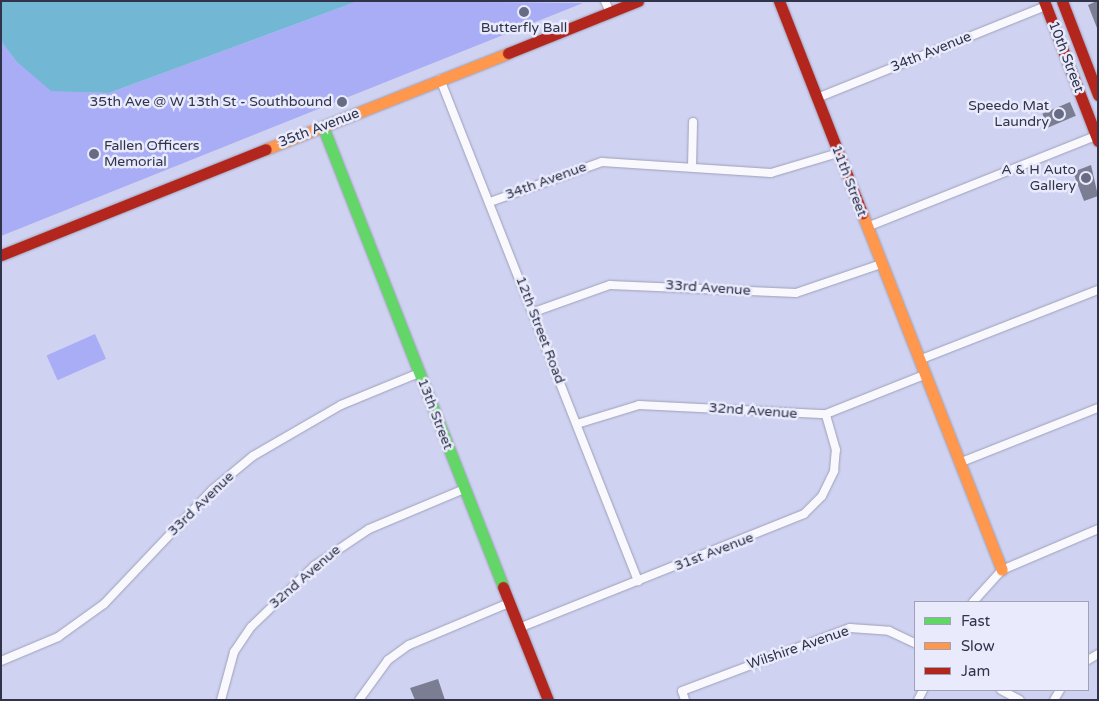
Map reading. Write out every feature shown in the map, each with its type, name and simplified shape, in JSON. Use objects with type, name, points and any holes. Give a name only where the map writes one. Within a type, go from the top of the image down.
[{"type":"street","points":[[605,1],[610,12]]},
{"type":"street","name":"35th Avenue","points":[[1,255],[638,1]]},
{"type":"street","name":"11th Street","points":[[779,1],[924,375]]},
{"type":"street","name":"10th Street","points":[[1062,1],[1098,95]]},
{"type":"street","name":"34th Avenue","points":[[816,98],[1045,4]]},
{"type":"street","name":"10th Street","points":[[1045,4],[1097,138]]},
{"type":"street","points":[[1066,58],[1077,69],[1098,116]]},
{"type":"street","name":"12th Street Road","points":[[440,79],[534,312],[638,582]]},
{"type":"street","points":[[692,167],[693,122]]},
{"type":"street","name":"13th Street","points":[[323,127],[518,628],[548,700]]},
{"type":"street","points":[[867,227],[1097,138]]},
{"type":"street","name":"34th Avenue","points":[[490,202],[602,162],[771,173],[838,153]]},
{"type":"street","name":"33rd Avenue","points":[[534,312],[610,285],[796,293],[881,264]]},
{"type":"street","points":[[919,360],[1098,290]]},
{"type":"street","name":"33rd Avenue","points":[[1,661],[58,637],[104,604],[212,490],[253,456],[341,405],[419,373]]},
{"type":"street","points":[[924,375],[1002,570]]},
{"type":"street","name":"32nd Avenue","points":[[577,424],[639,405],[826,414],[924,375]]},
{"type":"street","points":[[960,463],[1098,408]]},
{"type":"street","name":"31st Avenue","points":[[518,628],[638,582],[804,514],[822,496],[834,471],[836,450],[826,414]]},
{"type":"street","name":"32nd Avenue","points":[[221,700],[224,678],[238,646],[277,600],[314,566],[369,529],[464,489]]},
{"type":"street","points":[[974,601],[1002,570],[1098,530]]},
{"type":"street","points":[[359,700],[388,660],[409,645],[509,603]]},
{"type":"street","name":"Wilshire Avenue","points":[[685,700],[682,691],[850,628],[890,631],[914,643]]},
{"type":"street","points":[[1003,691],[1020,700]]},
{"type":"shaded area","points":[[1,1],[358,1],[109,93],[51,91],[16,61],[1,41]]},
{"type":"shaded area","points":[[358,1],[583,3],[1,236],[1,41],[16,61],[84,92],[109,93]]},
{"type":"shaded area","points":[[95,334],[106,359],[58,380],[47,356]]},
{"type":"building","points":[[1097,1],[1098,28],[1088,5]]},
{"type":"building","name":"Speedo Mat Laundry","points":[[1070,102],[1076,116],[1048,128],[1042,114]]},
{"type":"building","name":"A & H Auto Gallery","points":[[1091,165],[1098,196],[1084,201],[1073,172]]},
{"type":"building","points":[[438,679],[445,700],[415,700],[410,688]]},
{"type":"traffic: fast","points":[[323,127],[503,587]]},
{"type":"traffic: slow","points":[[266,149],[508,53]]},
{"type":"traffic: slow","points":[[862,213],[1002,570]]},
{"type":"traffic: jam","points":[[508,53],[638,1]]},
{"type":"traffic: jam","points":[[779,1],[862,213]]},
{"type":"traffic: jam","points":[[1044,1],[1098,141]]},
{"type":"traffic: jam","points":[[1062,1],[1098,95]]},
{"type":"traffic: jam","points":[[1,255],[266,149]]},
{"type":"traffic: jam","points":[[503,587],[548,700]]},
{"type":"place","name":"Butterfly Ball","points":[[524,12]]},
{"type":"place","name":"35th Ave @ W 13th St - Southbound","points":[[342,102]]},
{"type":"place","name":"Speedo Mat Laundry","points":[[1059,114]]},
{"type":"place","name":"Fallen Officers Memorial","points":[[94,154]]},
{"type":"place","name":"A & H Auto Gallery","points":[[1086,178]]}]
